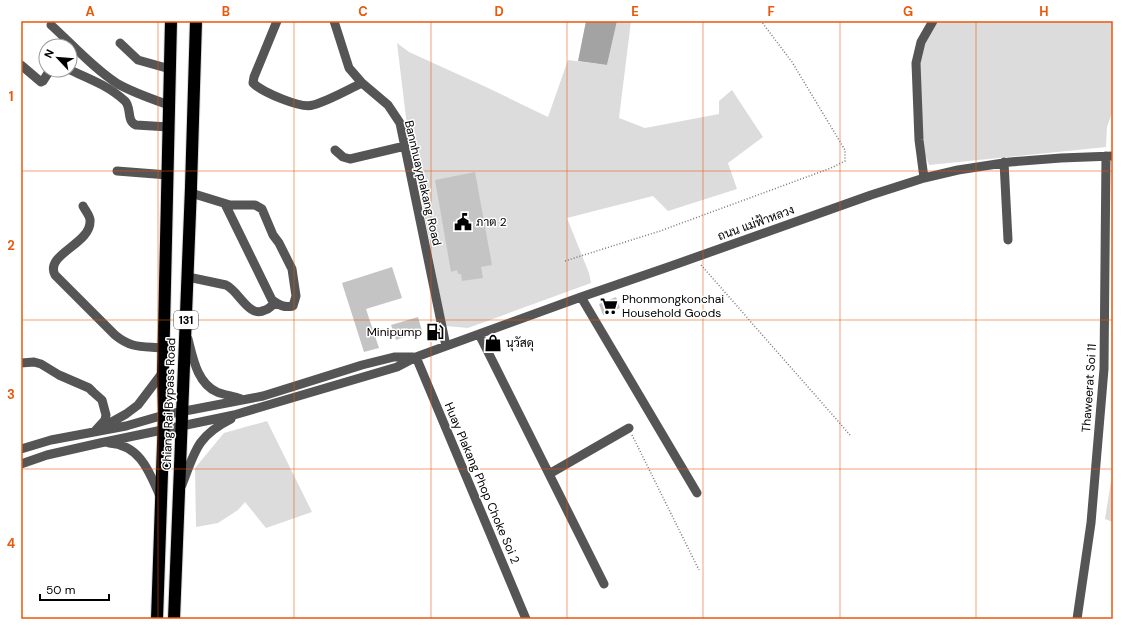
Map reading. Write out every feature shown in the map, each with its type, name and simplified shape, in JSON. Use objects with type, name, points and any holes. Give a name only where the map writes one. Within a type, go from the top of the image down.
[{"type":"highway","name":"Chiang Rai Bypass Road","points":[[157,619],[164,415],[163,372],[171,21]]},
{"type":"highway","name":"Chiang Rai Bypass Road","points":[[174,619],[188,277],[196,21]]},
{"type":"street","points":[[277,21],[254,77],[253,83],[258,87],[288,102],[312,106],[362,83]]},
{"type":"street","name":"Bannhuayplakang Road","points":[[334,21],[349,68],[362,83],[388,104],[400,123],[446,346]]},
{"type":"street","points":[[924,178],[919,140],[916,62],[921,42],[933,21]]},
{"type":"street","points":[[51,25],[101,71],[117,83],[141,95],[169,104]]},
{"type":"street","points":[[120,43],[138,60],[170,70]]},
{"type":"street","points":[[21,65],[41,82],[45,78]]},
{"type":"street","points":[[78,74],[106,87],[126,102],[129,108],[130,120],[132,124],[169,127]]},
{"type":"street","points":[[335,150],[343,157],[350,159],[405,146]]},
{"type":"street","name":"ถนน แม่ฟ้าหลวง","points":[[416,357],[864,197],[924,178],[1004,162],[1109,156]]},
{"type":"street","name":"Thaweerat Soi 11","points":[[1077,619],[1091,522],[1104,369],[1109,156]]},
{"type":"street","points":[[1004,162],[1008,240]]},
{"type":"street","points":[[117,171],[168,175]]},
{"type":"street","points":[[191,192],[225,204],[255,205],[262,209],[265,213],[273,235],[279,243],[292,269],[296,296],[292,306],[287,308],[278,305],[272,300],[225,204]]},
{"type":"street","points":[[83,206],[90,219],[89,227],[80,240],[56,260],[53,266],[55,276],[124,342],[131,345],[164,348]]},
{"type":"street","points":[[188,277],[230,286],[235,290],[247,307],[252,310],[264,311],[275,302]]},
{"type":"street","points":[[581,297],[697,493]]},
{"type":"street","points":[[185,330],[193,360],[199,375],[208,386],[217,392],[244,399]]},
{"type":"street","points":[[478,334],[604,584]]},
{"type":"street","points":[[21,450],[51,440],[126,426],[182,411],[263,396],[362,364],[394,357],[416,357]]},
{"type":"street","points":[[21,464],[47,455],[244,412],[397,367],[416,357]]},
{"type":"street","name":"Huay Plakang Phop Choke Soi 2","points":[[416,357],[526,619]]},
{"type":"street","points":[[21,363],[34,362],[40,364],[59,375],[89,388],[102,400],[106,415],[105,420],[94,432]]},
{"type":"street","points":[[94,432],[126,414],[138,405],[163,372]]},
{"type":"street","points":[[180,490],[196,448],[207,434],[244,412]]},
{"type":"street","points":[[548,474],[629,428]]},
{"type":"street","points":[[100,443],[119,444],[134,452],[146,465],[162,499]]},
{"type":"path","points":[[565,261],[660,231],[831,168],[845,161],[845,150],[796,69],[761,21]]},
{"type":"path","points":[[695,258],[851,436]]},
{"type":"path","points":[[629,428],[699,570]]},
{"type":"shaded area","points":[[586,21],[617,21],[607,65],[578,61]]},
{"type":"shaded area","points":[[617,21],[631,21],[619,118],[645,128],[719,114],[719,101],[732,90],[763,137],[728,163],[737,189],[668,211],[653,196],[567,218],[589,273],[591,283],[468,328],[446,326],[407,126],[397,43],[409,52],[548,117],[568,60],[607,65]]},
{"type":"shaded area","points":[[933,21],[1113,21],[1113,110],[1107,127],[1106,147],[929,165],[919,140],[916,63]]},
{"type":"shaded area","points":[[267,421],[312,512],[266,528],[245,502],[238,510],[218,523],[196,527],[195,468],[224,433]]},
{"type":"shaded area","points":[[1111,481],[1113,481],[1113,522],[1105,519]]},
{"type":"building","name":"ภาต 2","points":[[475,172],[492,265],[481,267],[483,278],[462,281],[461,274],[458,274],[457,270],[451,272],[435,180]]},
{"type":"building","points":[[392,267],[402,298],[366,309],[379,348],[364,352],[342,283]]},
{"type":"building","name":"Phonmongkonchai Household Goods","points":[[616,297],[620,308],[603,315],[599,304]]},
{"type":"building","points":[[418,317],[422,331],[396,340],[391,325]]},
{"type":"place","name":"ภาต 2","points":[[463,222]]},
{"type":"place","name":"Phonmongkonchai Household Goods","points":[[609,306]]},
{"type":"place","name":"Minipump","points":[[435,332]]},
{"type":"place","name":"นุวัสดุ","points":[[493,343]]}]
